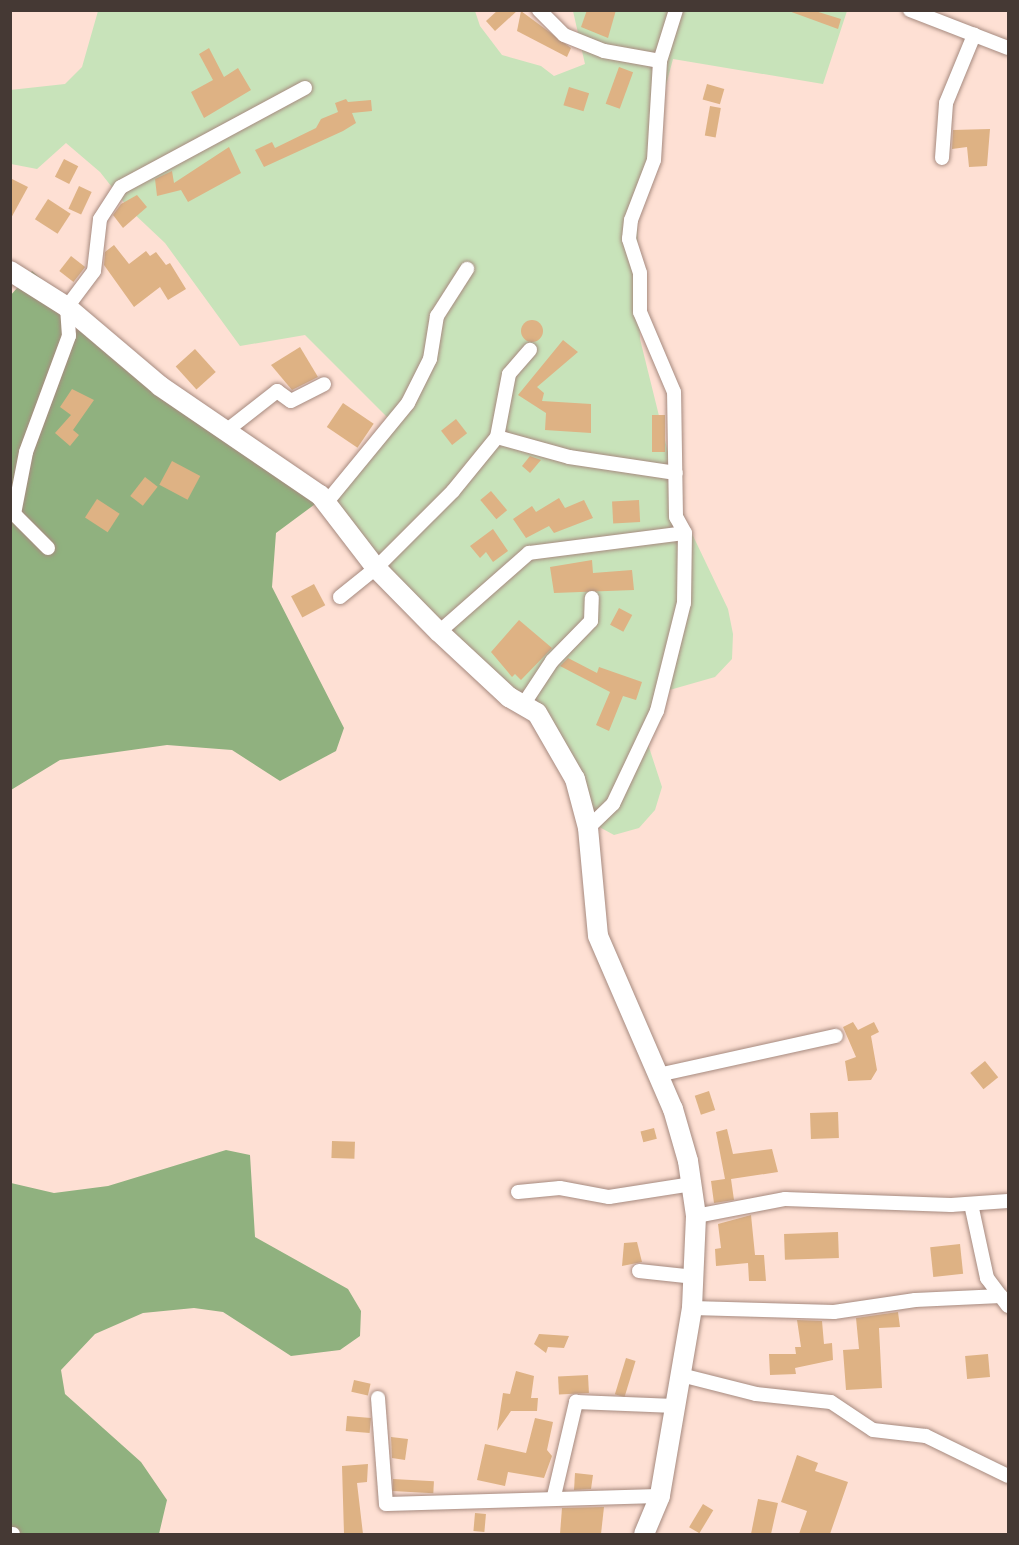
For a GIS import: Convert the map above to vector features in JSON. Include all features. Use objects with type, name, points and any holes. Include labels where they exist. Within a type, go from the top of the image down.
[{"type":"street","points":[[538,10],[564,34],[604,51],[660,61]]},
{"type":"street","points":[[588,828],[613,804],[657,711],[684,603],[685,533],[676,517],[674,392],[640,312],[640,273],[629,239],[631,220],[654,160],[660,61],[676,10]]},
{"type":"street","points":[[910,10],[1008,48]]},
{"type":"street","points":[[942,158],[945,103],[974,35]]},
{"type":"street","points":[[48,548],[14,514],[26,452],[69,336],[67,307],[94,271],[100,219],[121,187],[305,88]]},
{"type":"street","points":[[326,503],[408,403],[430,359],[437,316],[467,269]]},
{"type":"street","points":[[10,271],[67,307],[160,386],[308,484],[326,503],[376,568],[439,632],[523,705],[537,713],[546,733],[557,744],[575,779],[588,828],[598,936],[673,1109],[692,1184],[696,1216],[692,1308],[660,1496],[644,1534]]},
{"type":"street","points":[[340,597],[376,568],[453,491],[497,437],[509,374],[530,350]]},
{"type":"street","points":[[226,431],[278,391],[291,401],[324,384]]},
{"type":"street","points":[[497,437],[569,457],[676,473]]},
{"type":"street","points":[[439,632],[529,552],[685,533]]},
{"type":"street","points":[[523,705],[552,662],[591,621],[592,598]]},
{"type":"street","points":[[658,1075],[836,1036]]},
{"type":"street","points":[[518,1192],[560,1188],[609,1197],[692,1184]]},
{"type":"street","points":[[696,1216],[785,1200],[971,1204],[1008,1201]]},
{"type":"street","points":[[971,1204],[987,1278],[1005,1301]]},
{"type":"street","points":[[639,1272],[695,1277]]},
{"type":"street","points":[[692,1308],[834,1312],[915,1300],[1005,1301]]},
{"type":"street","points":[[681,1375],[756,1394],[831,1402],[873,1430],[926,1436],[1008,1476]]},
{"type":"street","points":[[378,1398],[386,1504],[434,1506],[554,1496],[660,1496]]},
{"type":"street","points":[[554,1496],[576,1402],[675,1406]]},
{"type":"green space","points":[[98,11],[475,11],[480,26],[502,55],[541,66],[554,76],[585,64],[573,11],[847,11],[823,84],[673,59],[655,126],[637,206],[640,339],[684,517],[728,609],[733,634],[732,659],[715,677],[666,691],[650,709],[645,735],[662,787],[655,810],[639,828],[614,835],[592,823],[547,738],[516,703],[414,612],[326,496],[389,419],[305,335],[240,346],[165,243],[130,210],[100,172],[66,143],[37,169],[11,164],[10,90],[65,84],[82,67]]},
{"type":"green space","points":[[32,271],[153,376],[326,496],[276,533],[272,587],[344,728],[336,751],[280,781],[232,750],[167,745],[60,760],[11,790],[10,296]]},
{"type":"green space","points":[[226,1150],[250,1155],[255,1237],[348,1289],[361,1311],[360,1336],[340,1350],[291,1356],[223,1312],[194,1308],[143,1313],[95,1334],[61,1370],[65,1394],[141,1462],[167,1500],[159,1534],[11,1534],[11,1183],[54,1193],[108,1186]]},
{"type":"building","points":[[498,10],[518,10],[495,31],[486,21]]},
{"type":"building","points":[[587,10],[616,10],[608,38],[581,27]]},
{"type":"building","points":[[786,10],[812,10],[841,19],[838,29]]},
{"type":"building","points":[[521,11],[571,48],[567,57],[517,31]]},
{"type":"building","points":[[209,48],[224,77],[238,68],[251,90],[204,118],[191,92],[213,80],[199,54]]},
{"type":"building","points":[[619,67],[633,72],[620,109],[606,104]]},
{"type":"building","points":[[707,84],[724,89],[720,104],[703,99]]},
{"type":"building","points":[[569,87],[589,93],[584,111],[563,105]]},
{"type":"building","points":[[346,99],[348,102],[371,100],[372,111],[352,113],[356,123],[343,131],[264,167],[255,150],[272,142],[275,148],[316,128],[321,119],[338,112],[335,103]]},
{"type":"building","points":[[710,106],[721,108],[716,137],[705,136]]},
{"type":"building","points":[[990,129],[987,166],[969,167],[967,147],[952,149],[953,130]]},
{"type":"building","points":[[229,147],[241,173],[188,202],[181,190],[157,196],[155,179],[172,171],[174,183]]},
{"type":"building","points":[[64,159],[78,166],[69,184],[55,177]]},
{"type":"building","points":[[10,178],[28,187],[10,220]]},
{"type":"building","points":[[79,186],[92,192],[81,215],[68,209]]},
{"type":"building","points":[[137,195],[147,207],[123,228],[113,215],[121,204]]},
{"type":"building","points":[[48,199],[71,214],[58,234],[35,219]]},
{"type":"building","points":[[114,245],[129,264],[146,251],[150,256],[156,252],[166,265],[170,263],[186,289],[168,300],[160,287],[134,307],[104,265],[105,252]]},
{"type":"building","points":[[71,256],[85,267],[73,282],[59,271]]},
{"type":"building","points":[[532,320],[540,323],[543,331],[540,339],[532,342],[524,339],[521,331],[524,323]]},
{"type":"building","points":[[563,340],[578,352],[537,387],[544,393],[542,401],[591,404],[591,433],[545,430],[546,413],[518,395]]},
{"type":"building","points":[[300,347],[318,377],[292,390],[271,365]]},
{"type":"building","points":[[195,349],[216,372],[196,389],[176,366]]},
{"type":"building","points":[[72,389],[94,400],[73,430],[79,435],[70,446],[55,433],[71,415],[60,407]]},
{"type":"building","points":[[343,403],[374,424],[357,448],[327,427]]},
{"type":"building","points":[[652,415],[665,415],[665,452],[652,452]]},
{"type":"building","points":[[456,419],[467,433],[452,445],[441,431]]},
{"type":"building","points":[[530,456],[541,460],[530,473],[522,466]]},
{"type":"building","points":[[172,461],[200,476],[188,500],[159,485]]},
{"type":"building","points":[[145,477],[158,487],[143,506],[130,496]]},
{"type":"building","points":[[491,491],[507,510],[496,519],[480,500]]},
{"type":"building","points":[[559,498],[565,508],[584,500],[593,518],[554,533],[549,526],[526,538],[513,519],[532,506],[536,512]]},
{"type":"building","points":[[97,499],[120,514],[108,532],[85,517]]},
{"type":"building","points":[[639,500],[640,522],[613,523],[612,501]]},
{"type":"building","points":[[493,529],[508,551],[493,562],[486,552],[480,558],[470,546]]},
{"type":"building","points":[[592,560],[593,573],[632,570],[634,590],[554,593],[550,567]]},
{"type":"building","points":[[314,584],[325,605],[302,617],[291,596]]},
{"type":"building","points":[[619,608],[632,615],[623,632],[610,625]]},
{"type":"building","points":[[519,620],[552,648],[521,680],[515,674],[512,677],[491,652]]},
{"type":"building","points":[[568,658],[597,673],[599,667],[642,682],[636,700],[623,696],[609,731],[596,725],[610,692],[560,666]]},
{"type":"building","points":[[853,1022],[858,1030],[874,1022],[879,1032],[871,1036],[877,1070],[871,1080],[848,1081],[845,1061],[856,1057],[843,1027]]},
{"type":"building","points":[[985,1061],[998,1077],[983,1089],[970,1073]]},
{"type":"building","points":[[709,1091],[715,1110],[701,1115],[695,1096]]},
{"type":"building","points":[[838,1112],[839,1138],[811,1139],[810,1113]]},
{"type":"building","points":[[654,1128],[657,1139],[643,1142],[640,1132]]},
{"type":"building","points":[[727,1129],[733,1154],[772,1149],[778,1172],[731,1179],[734,1200],[714,1203],[711,1181],[725,1179],[716,1132]]},
{"type":"building","points":[[332,1141],[355,1142],[354,1159],[331,1158]]},
{"type":"building","points":[[751,1215],[755,1255],[764,1255],[766,1281],[749,1281],[748,1263],[716,1266],[715,1249],[721,1248],[718,1224]]},
{"type":"building","points":[[838,1232],[839,1258],[785,1260],[784,1234]]},
{"type":"building","points":[[637,1242],[642,1262],[622,1266],[624,1243]]},
{"type":"building","points":[[960,1244],[963,1274],[933,1277],[930,1247]]},
{"type":"building","points":[[898,1312],[900,1327],[879,1328],[882,1388],[846,1390],[843,1350],[859,1349],[856,1318]]},
{"type":"building","points":[[797,1320],[822,1321],[824,1344],[832,1343],[833,1360],[795,1368],[796,1374],[770,1375],[769,1354],[796,1354],[795,1347],[801,1347]]},
{"type":"building","points":[[539,1334],[569,1336],[564,1348],[548,1347],[546,1353],[534,1344]]},
{"type":"building","points":[[988,1354],[990,1377],[967,1379],[965,1356]]},
{"type":"building","points":[[626,1358],[636,1361],[624,1397],[615,1394]]},
{"type":"building","points":[[516,1371],[534,1376],[531,1398],[538,1398],[537,1411],[511,1411],[497,1431],[503,1393],[510,1394]]},
{"type":"building","points":[[588,1375],[589,1393],[559,1395],[558,1377]]},
{"type":"building","points":[[354,1380],[371,1384],[368,1396],[351,1392]]},
{"type":"building","points":[[347,1416],[371,1418],[370,1433],[346,1431]]},
{"type":"building","points":[[535,1418],[553,1422],[547,1450],[552,1456],[544,1478],[508,1472],[505,1486],[477,1480],[485,1444],[526,1453]]},
{"type":"building","points":[[391,1437],[408,1439],[405,1460],[392,1458]]},
{"type":"building","points":[[797,1455],[818,1463],[815,1471],[848,1482],[830,1534],[799,1534],[807,1511],[781,1502]]},
{"type":"building","points":[[368,1464],[367,1482],[357,1483],[363,1534],[344,1534],[342,1466]]},
{"type":"building","points":[[575,1473],[593,1475],[591,1489],[574,1490]]},
{"type":"building","points":[[393,1479],[434,1481],[433,1493],[392,1491]]},
{"type":"building","points":[[758,1499],[778,1503],[771,1534],[751,1534]]},
{"type":"building","points":[[703,1504],[713,1510],[699,1533],[689,1527]]},
{"type":"building","points":[[604,1507],[601,1534],[560,1534],[562,1508]]},
{"type":"building","points":[[475,1513],[486,1514],[484,1532],[473,1531]]}]
